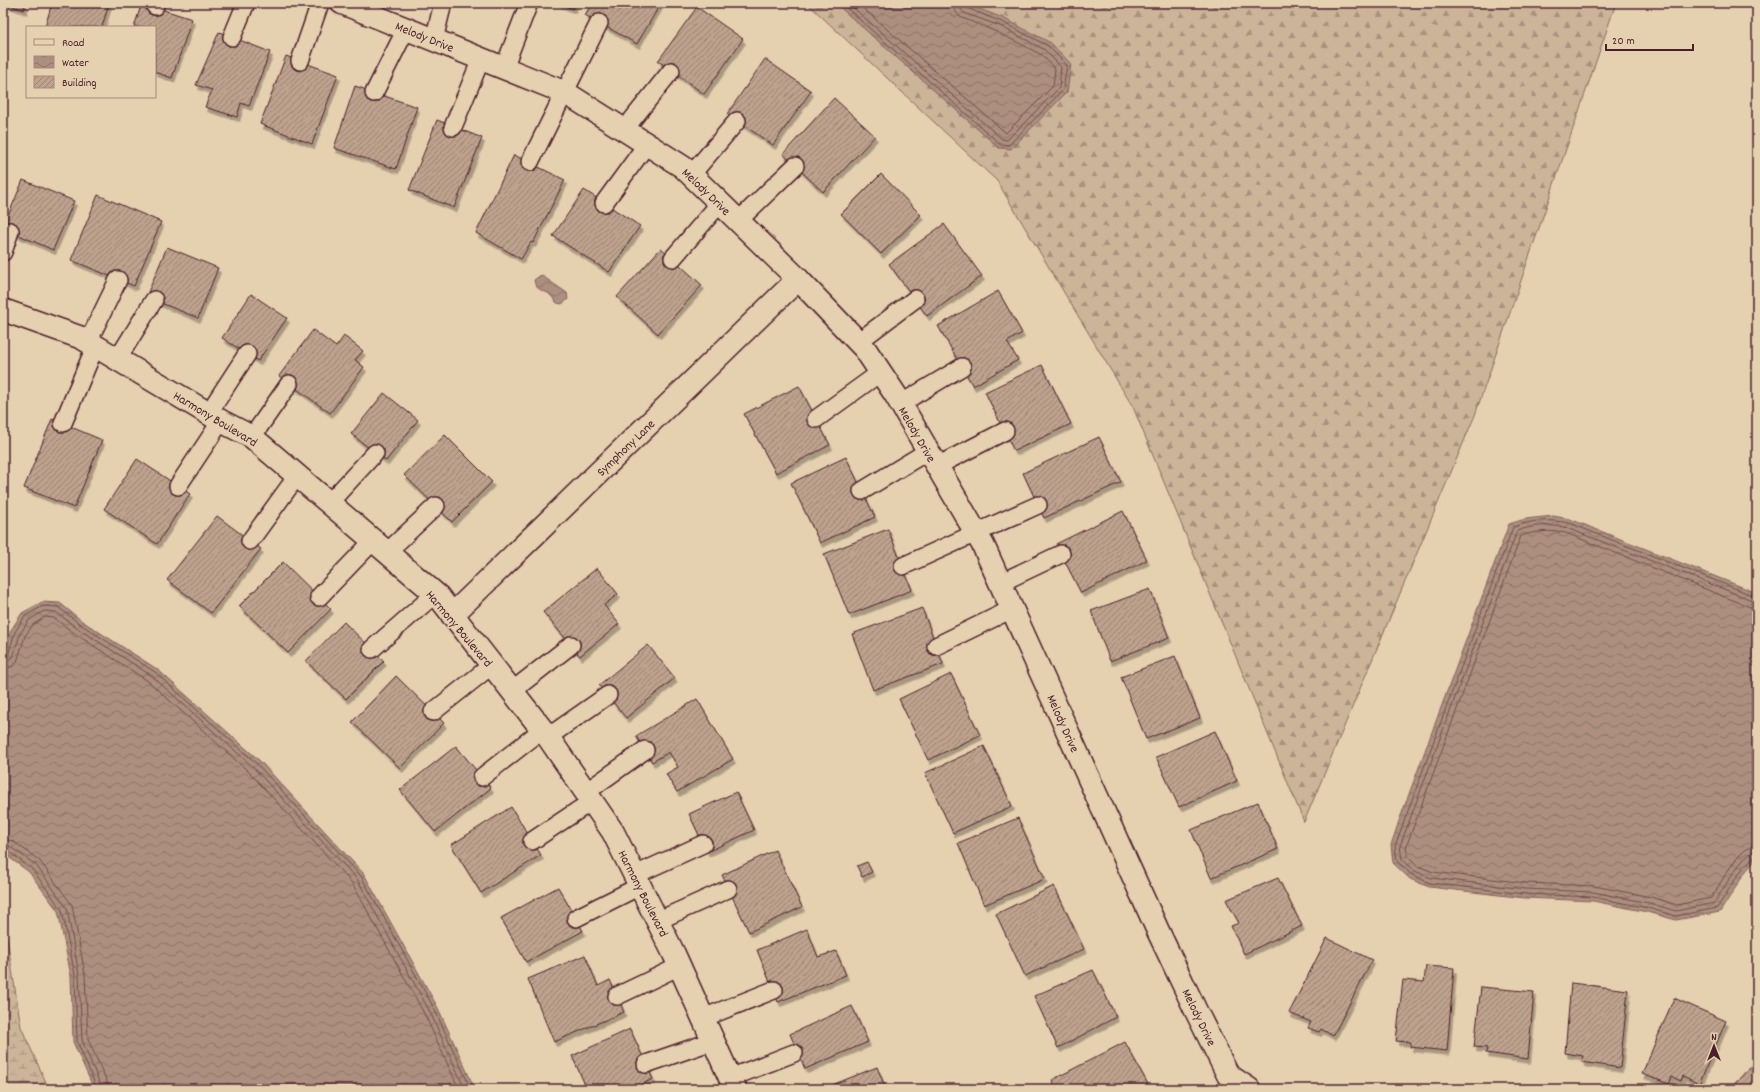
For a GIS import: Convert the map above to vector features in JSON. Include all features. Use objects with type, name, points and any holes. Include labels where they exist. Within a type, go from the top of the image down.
[{"type":"street","name":"Melody Drive","points":[[350,4],[406,29],[566,93],[683,166],[798,279],[858,342],[881,372],[976,533],[1158,931],[1200,1019],[1228,1075],[1249,1089]]},
{"type":"street","name":"Symphony Lane","points":[[452,615],[798,279]]},
{"type":"street","name":"Harmony Boulevard","points":[[3,310],[91,344],[215,418],[252,437],[435,594],[545,734],[613,832],[680,966],[732,1083]]},
{"type":"lane","points":[[232,37],[246,3]]},
{"type":"lane","points":[[300,61],[320,3]]},
{"type":"lane","points":[[434,40],[443,3]]},
{"type":"lane","points":[[504,68],[530,3]]},
{"type":"lane","points":[[530,162],[566,93],[599,22]]},
{"type":"lane","points":[[374,93],[406,29]]},
{"type":"lane","points":[[453,127],[481,59]]},
{"type":"lane","points":[[624,130],[671,70]]},
{"type":"lane","points":[[691,175],[737,121]]},
{"type":"lane","points":[[604,202],[647,144]]},
{"type":"lane","points":[[738,221],[795,166]]},
{"type":"lane","points":[[673,258],[720,203]]},
{"type":"lane","points":[[3,252],[10,231]]},
{"type":"lane","points":[[63,423],[91,344],[118,280]]},
{"type":"lane","points":[[858,342],[915,299]]},
{"type":"lane","points":[[117,360],[154,300]]},
{"type":"lane","points":[[178,486],[215,418],[247,354]]},
{"type":"lane","points":[[900,404],[962,367]]},
{"type":"lane","points":[[816,419],[881,372]]},
{"type":"lane","points":[[252,437],[289,384]]},
{"type":"lane","points":[[862,491],[933,459],[1004,431]]},
{"type":"lane","points":[[329,503],[375,453]]},
{"type":"lane","points":[[250,540],[297,476]]},
{"type":"lane","points":[[320,597],[379,547],[436,506]]},
{"type":"lane","points":[[903,566],[1038,506]]},
{"type":"lane","points":[[1000,583],[1061,554]]},
{"type":"lane","points":[[372,650],[435,594]]},
{"type":"lane","points":[[936,646],[1012,609]]},
{"type":"lane","points":[[512,691],[571,645]]},
{"type":"lane","points":[[433,712],[492,665]]},
{"type":"lane","points":[[482,777],[545,734],[608,695]]},
{"type":"lane","points":[[532,841],[589,797],[645,750]]},
{"type":"lane","points":[[576,918],[637,881],[703,844]]},
{"type":"lane","points":[[658,921],[728,889]]},
{"type":"lane","points":[[617,996],[680,966]]},
{"type":"lane","points":[[703,1018],[774,990]]},
{"type":"lane","points":[[646,1064],[713,1041]]},
{"type":"lane","points":[[732,1083],[794,1053]]},
{"type":"green space","points":[[807,3],[1616,3],[1475,415],[1304,822],[1133,407],[997,181]]},
{"type":"green space","points":[[3,912],[21,1027],[49,1089],[3,1089]]},
{"type":"water","points":[[835,3],[964,3],[1003,18],[1051,43],[1071,64],[1067,92],[1011,149],[999,148]]},
{"type":"water","points":[[541,275],[567,293],[568,299],[562,304],[557,303],[548,293],[537,287],[534,280]]},
{"type":"water","points":[[1553,516],[1570,519],[1757,593],[1757,858],[1746,871],[1720,912],[1676,920],[1647,912],[1593,901],[1525,898],[1429,887],[1410,879],[1393,863],[1391,845],[1399,821],[1509,524],[1525,519]]},
{"type":"water","points":[[42,602],[60,603],[82,621],[157,669],[260,761],[364,874],[438,1008],[475,1089],[94,1089],[73,1042],[71,976],[58,911],[29,872],[3,853],[3,656],[11,630],[22,613]]},
{"type":"building","points":[[4,3],[26,3],[24,10]]},
{"type":"building","points":[[52,3],[109,3],[102,26],[45,26]]},
{"type":"building","points":[[142,3],[192,19],[172,78],[156,72],[156,26],[134,26]]},
{"type":"building","points":[[559,3],[575,3],[573,9]]},
{"type":"building","points":[[592,3],[661,3],[637,44],[585,15]]},
{"type":"building","points":[[697,7],[743,39],[704,94],[658,61]]},
{"type":"building","points":[[219,32],[270,52],[249,106],[241,103],[237,117],[205,107],[212,90],[196,85]]},
{"type":"building","points":[[286,56],[338,75],[312,144],[260,124]]},
{"type":"building","points":[[765,59],[811,91],[773,145],[727,114]]},
{"type":"building","points":[[355,86],[417,107],[396,169],[334,148]]},
{"type":"building","points":[[834,98],[875,136],[823,192],[783,154]]},
{"type":"building","points":[[437,120],[482,138],[454,208],[409,190]]},
{"type":"building","points":[[514,155],[565,180],[533,243],[531,242],[521,259],[476,233]]},
{"type":"building","points":[[881,174],[921,215],[881,254],[841,214]]},
{"type":"building","points":[[23,180],[74,201],[53,250],[3,228]]},
{"type":"building","points":[[584,190],[640,226],[609,272],[553,236]]},
{"type":"building","points":[[98,195],[161,222],[134,286],[71,260]]},
{"type":"building","points":[[944,224],[982,276],[927,316],[889,264]]},
{"type":"building","points":[[167,247],[218,268],[198,318],[146,297]]},
{"type":"building","points":[[661,248],[702,285],[658,334],[617,297]]},
{"type":"building","points":[[998,291],[1022,333],[1007,342],[1018,360],[973,386],[938,326]]},
{"type":"building","points":[[251,294],[287,318],[258,361],[222,338]]},
{"type":"building","points":[[313,330],[336,347],[344,336],[363,351],[355,360],[364,367],[330,413],[279,376]]},
{"type":"building","points":[[1042,365],[1071,424],[1014,451],[985,392]]},
{"type":"building","points":[[799,386],[830,445],[776,473],[744,414]]},
{"type":"building","points":[[384,393],[418,420],[386,461],[351,434]]},
{"type":"building","points":[[52,419],[102,440],[74,508],[24,488]]},
{"type":"building","points":[[445,435],[492,482],[452,522],[404,475]]},
{"type":"building","points":[[1099,437],[1121,482],[1044,518],[1023,473]]},
{"type":"building","points":[[846,457],[875,517],[820,543],[791,483]]},
{"type":"building","points":[[137,459],[190,494],[157,544],[104,509]]},
{"type":"building","points":[[1123,511],[1147,560],[1081,593],[1056,544]]},
{"type":"building","points":[[217,516],[261,549],[211,613],[167,580]]},
{"type":"building","points":[[888,529],[912,590],[849,615],[824,554]]},
{"type":"building","points":[[283,562],[331,609],[288,653],[239,606]]},
{"type":"building","points":[[597,568],[618,594],[604,605],[619,624],[580,656],[543,612]]},
{"type":"building","points":[[1150,589],[1169,638],[1110,661],[1091,611]]},
{"type":"building","points":[[922,608],[943,664],[873,690],[852,634]]},
{"type":"building","points":[[344,622],[384,661],[346,699],[306,661]]},
{"type":"building","points":[[648,645],[675,678],[626,718],[599,685]]},
{"type":"building","points":[[1175,656],[1200,718],[1146,739],[1121,677]]},
{"type":"building","points":[[951,674],[980,735],[928,760],[899,699]]},
{"type":"building","points":[[396,676],[444,723],[400,768],[352,722]]},
{"type":"building","points":[[697,699],[733,759],[677,792],[666,774],[678,767],[669,752],[652,762],[636,736]]},
{"type":"building","points":[[1215,731],[1237,781],[1179,807],[1156,757]]},
{"type":"building","points":[[456,746],[491,788],[435,832],[400,790]]},
{"type":"building","points":[[984,746],[1012,806],[953,833],[925,773]]},
{"type":"building","points":[[736,792],[754,830],[707,852],[689,814]]},
{"type":"building","points":[[1258,802],[1278,849],[1211,878],[1191,830]]},
{"type":"building","points":[[511,807],[541,855],[481,893],[451,845]]},
{"type":"building","points":[[1018,818],[1045,879],[984,905],[958,843]]},
{"type":"building","points":[[775,850],[802,907],[749,932],[722,875]]},
{"type":"building","points":[[867,862],[872,872],[862,877],[857,866]]},
{"type":"building","points":[[1278,878],[1302,926],[1244,954],[1231,926],[1239,923],[1226,900]]},
{"type":"building","points":[[1054,886],[1084,949],[1025,976],[996,914]]},
{"type":"building","points":[[558,887],[583,931],[526,962],[501,918]]},
{"type":"building","points":[[807,929],[818,957],[836,951],[846,975],[778,1002],[757,950]]},
{"type":"building","points":[[1327,938],[1372,960],[1333,1036],[1321,1029],[1319,1032],[1308,1028],[1311,1022],[1289,1013]]},
{"type":"building","points":[[585,955],[598,986],[610,980],[624,1012],[554,1042],[528,979]]},
{"type":"building","points":[[1426,966],[1454,968],[1447,1051],[1410,1047],[1411,1042],[1396,1041],[1403,980],[1424,982]]},
{"type":"building","points":[[1093,970],[1116,1017],[1058,1048],[1034,996]]},
{"type":"building","points":[[1571,983],[1628,990],[1620,1068],[1582,1062],[1583,1056],[1565,1053]]},
{"type":"building","points":[[1481,987],[1534,992],[1528,1059],[1486,1053],[1487,1048],[1474,1047]]},
{"type":"building","points":[[1674,998],[1726,1021],[1699,1084],[1683,1076],[1681,1081],[1672,1077],[1669,1084],[1642,1074]]},
{"type":"building","points":[[852,1006],[868,1042],[805,1069],[790,1034]]},
{"type":"building","points":[[630,1029],[653,1079],[632,1089],[587,1089],[572,1056]]},
{"type":"building","points":[[1125,1042],[1150,1088],[1056,1089],[1052,1080]]},
{"type":"building","points":[[1757,1059],[1757,1089],[1730,1089]]},
{"type":"building","points":[[877,1067],[886,1089],[834,1089],[832,1085]]}]
